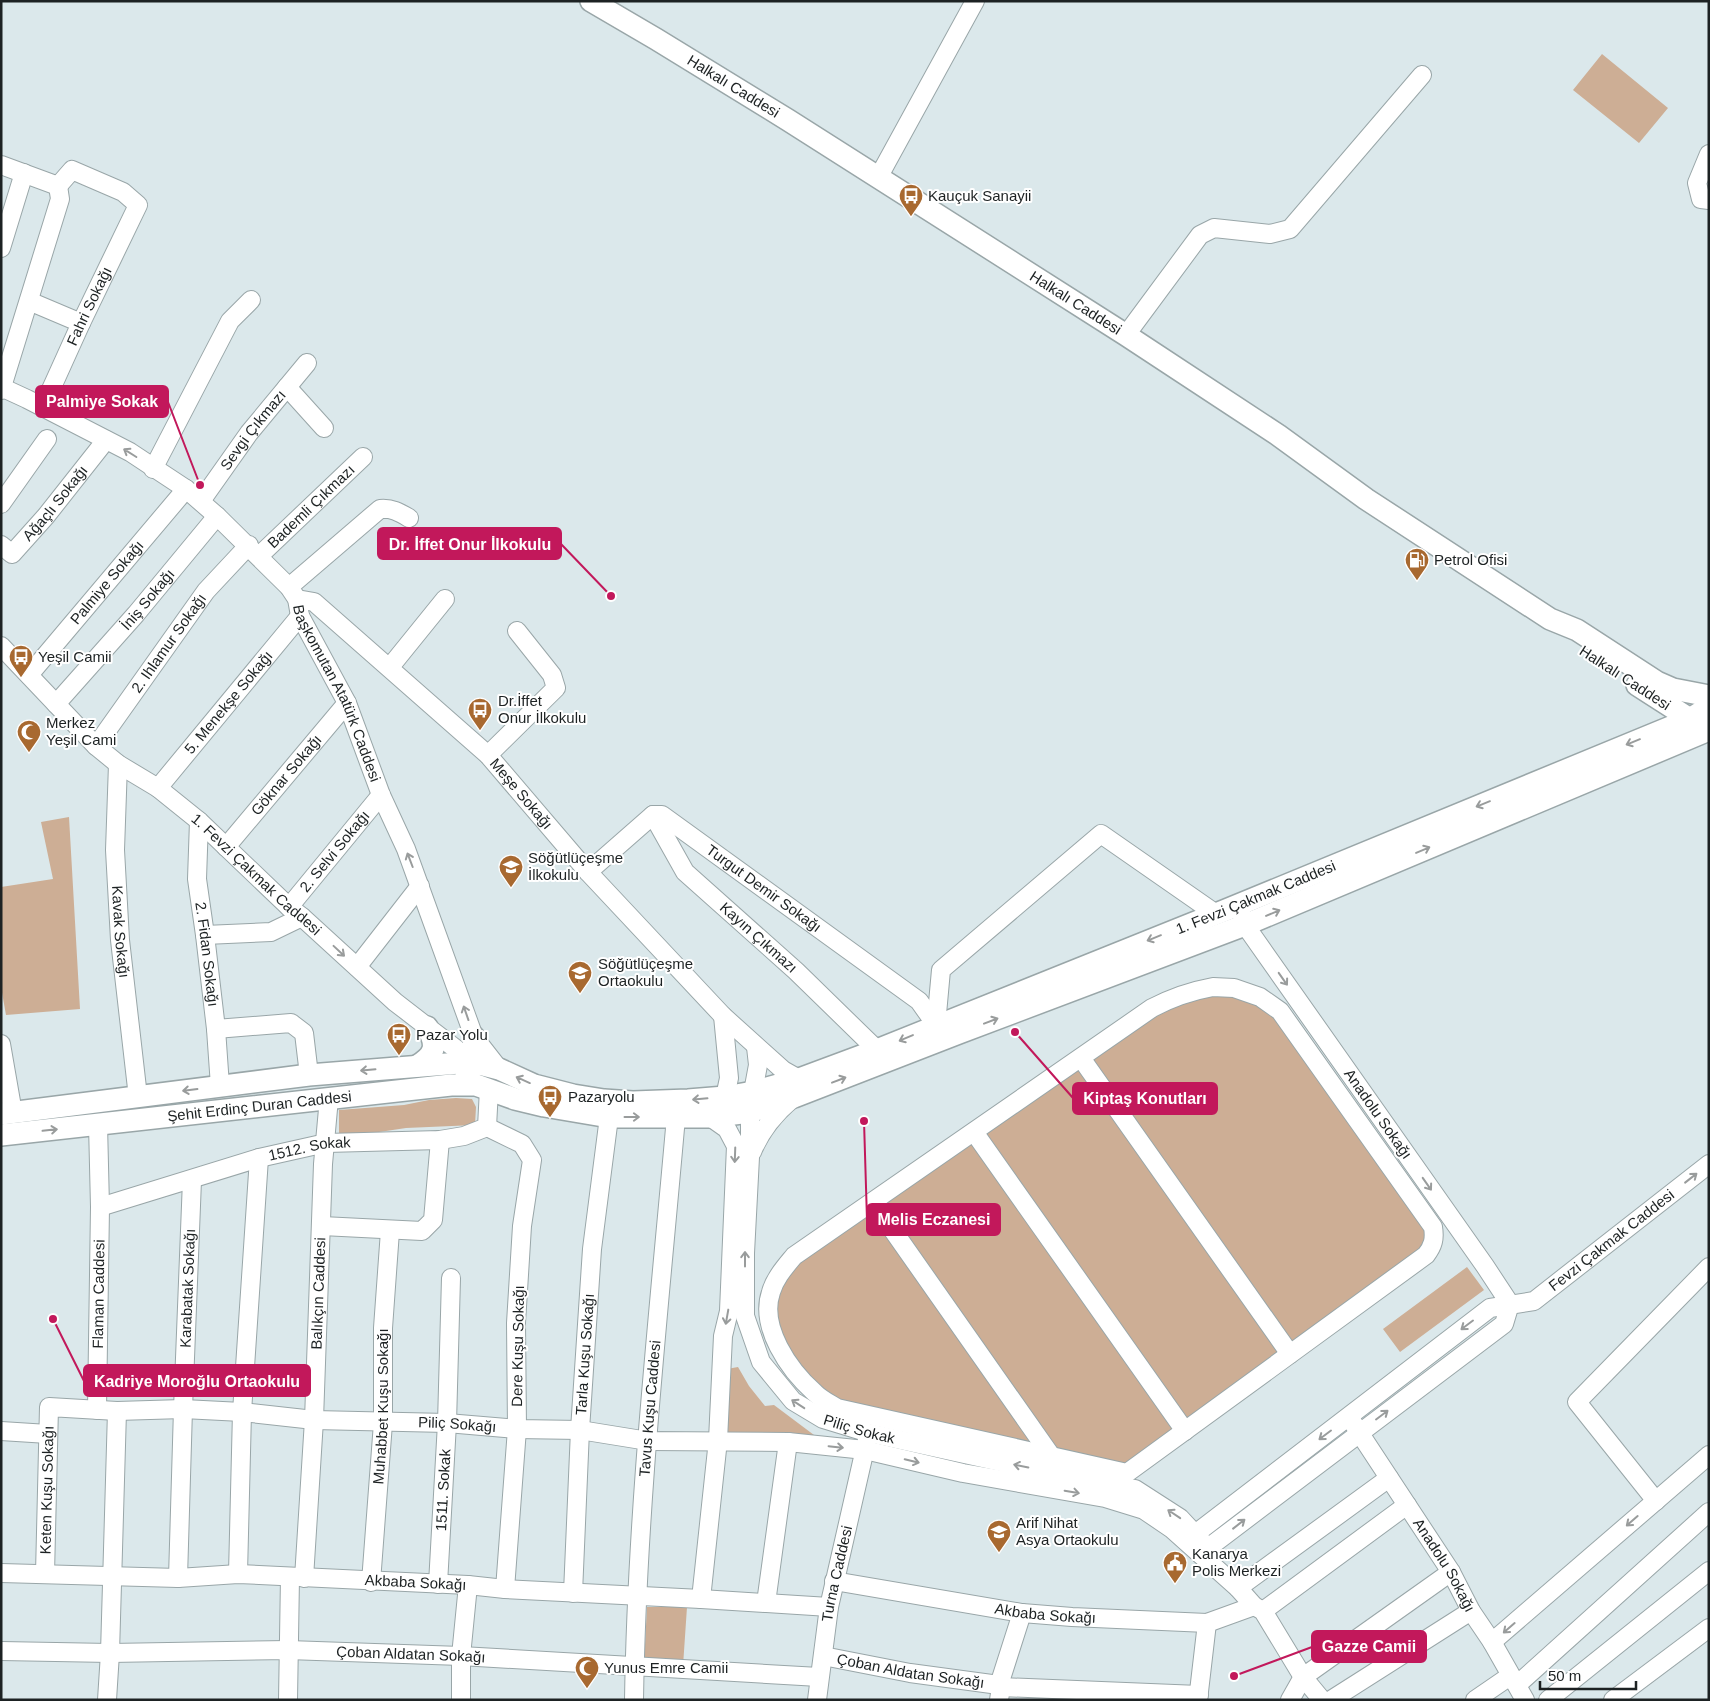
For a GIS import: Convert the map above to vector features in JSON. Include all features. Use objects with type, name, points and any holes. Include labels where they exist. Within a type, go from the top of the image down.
[{"type":"main road","name":"Halkalı Caddesi","points":[[591,1],[656,38],[780,115],[1126,335],[1278,435],[1366,498],[1550,619],[1577,630],[1657,682],[1673,690],[1709,696]]},
{"type":"main road","name":"Halkalı Caddesi","points":[[1550,619],[1567,640],[1661,700],[1700,721]]},
{"type":"main road","points":[[1661,700],[1674,717],[1674,722],[1668,728]]},
{"type":"main road","name":"1. Fevzi Çakmak Caddesi","points":[[796,1088],[936,1025],[1238,905],[1668,728],[1700,721],[1709,707]]},
{"type":"main road","points":[[796,1088],[1245,925],[1709,730]]},
{"type":"main road","points":[[1207,917],[1206,923],[1213,929],[1215,936]]},
{"type":"main road","points":[[417,1066],[428,1059],[433,1049],[434,1038],[427,1027]]},
{"type":"main road","points":[[461,1085],[472,1062],[474,1037]]},
{"type":"main road","name":"Şehit Erdinç Duran Caddesi","points":[[7,1113],[309,1075],[472,1062],[498,1069],[534,1085],[573,1095],[604,1100],[669,1100],[725,1097]]},
{"type":"main road","points":[[446,1064],[457,1075],[461,1085]]},
{"type":"main road","name":"Şehit Erdinç Duran Caddesi","points":[[1,1135],[461,1085],[476,1085],[544,1106],[609,1117],[710,1117],[796,1088]]},
{"type":"main road","points":[[725,1097],[752,1102]]},
{"type":"street","points":[[878,178],[975,1]]},
{"type":"street","points":[[1126,335],[1200,235],[1214,228],[1270,234],[1290,229],[1422,75]]},
{"type":"street","points":[[1709,154],[1697,183],[1701,199],[1709,200]]},
{"type":"street","points":[[1,165],[58,186],[60,199],[2,389]]},
{"type":"street","name":"Fahri Sokağı","points":[[43,407],[138,205],[123,192],[72,170],[58,186]]},
{"type":"street","points":[[1,248],[24,173]]},
{"type":"street","points":[[153,468],[230,320],[251,300]]},
{"type":"street","points":[[29,301],[81,323]]},
{"type":"street","name":"Sevgi Çıkmazı","points":[[201,501],[249,433],[307,363]]},
{"type":"street","points":[[287,387],[324,428]]},
{"type":"street","name":"Başkomutan Atatürk Caddesi","points":[[2,389],[43,407],[130,452],[186,489],[254,550],[296,601],[347,704],[382,795],[406,848],[474,1037],[498,1069]]},
{"type":"street","points":[[1,504],[47,439]]},
{"type":"street","name":"Ağaçlı Sokağı","points":[[1,545],[12,554],[46,516],[106,440]]},
{"type":"street","name":"Bademli Çıkmazı","points":[[254,550],[364,458]]},
{"type":"street","name":"Palmiye Sokağı","points":[[29,675],[186,489]]},
{"type":"street","name":"5. Menekşe Sokağı","points":[[158,788],[296,601],[380,509],[388,508],[409,518]]},
{"type":"street","name":"İniş Sokağı","points":[[56,704],[136,614],[217,516]]},
{"type":"street","name":"2. Ihlamur Sokağı","points":[[96,746],[206,592],[254,550]]},
{"type":"street","points":[[390,668],[445,599]]},
{"type":"street","name":"Meşe Sokağı","points":[[296,601],[314,602],[488,755],[588,872],[724,1016],[783,1070],[796,1088]]},
{"type":"street","points":[[488,755],[556,688],[552,675],[517,631]]},
{"type":"street","name":"1. Fevzi Çakmak Caddesi","points":[[1,646],[96,746],[118,764],[158,788],[199,821],[295,912],[395,1002],[516,1098]]},
{"type":"street","name":"Göknar Sokağı","points":[[226,847],[347,704]]},
{"type":"street","name":"Kavak Sokağı","points":[[118,764],[115,850],[120,931],[138,1097]]},
{"type":"street","name":"2. Selvi Sokağı","points":[[295,912],[382,795]]},
{"type":"street","name":"Turgut Demir Sokağı","points":[[653,816],[662,815],[919,1001],[936,1025]]},
{"type":"street","points":[[588,872],[653,816]]},
{"type":"street","name":"Kayın Çıkmazı","points":[[653,816],[684,872],[796,970],[877,1050]]},
{"type":"street","name":"2. Fidan Sokağı","points":[[199,821],[196,879],[205,935],[216,1029],[220,1086]]},
{"type":"street","points":[[936,1025],[941,970],[1101,834],[1207,917]]},
{"type":"street","points":[[356,967],[420,886]]},
{"type":"street","name":"Anadolu Sokağı","points":[[1238,905],[1245,925],[1510,1304]]},
{"type":"street","points":[[205,935],[272,932],[295,912]]},
{"type":"street","points":[[1213,987],[1234,988],[1260,997],[1280,1011],[1433,1227],[1435,1237],[1432,1247],[1426,1255],[1127,1474],[837,1408],[816,1394],[799,1377],[790,1364],[776,1341],[768,1316],[771,1292],[794,1256],[1081,1058],[1152,1008],[1192,990],[1213,987]]},
{"type":"street","points":[[724,1016],[729,1078],[725,1097]]},
{"type":"street","points":[[216,1029],[291,1024],[304,1033],[309,1075]]},
{"type":"street","points":[[1,1044],[7,1113]]},
{"type":"street","name":"Piliç Sokak","points":[[756,1047],[758,1065],[752,1102],[750,1157],[739,1227],[745,1316],[761,1362],[772,1377],[793,1401],[867,1442],[963,1473],[1105,1498],[1144,1510],[1172,1529],[1190,1537],[1259,1608],[1303,1677],[1322,1700]]},
{"type":"street","points":[[1081,1058],[1290,1354]]},
{"type":"street","points":[[750,1157],[767,1124],[796,1088]]},
{"type":"street","points":[[487,1127],[489,1089]]},
{"type":"street","name":"Balıkçın Caddesi","points":[[288,1700],[288,1650],[314,1420],[324,1164],[329,1098]]},
{"type":"street","name":"Tarla Kuşu Sokağı","points":[[572,1593],[592,1249],[609,1117]]},
{"type":"street","name":"Tavus Kuşu Caddesi","points":[[634,1700],[637,1596],[648,1441],[676,1117]]},
{"type":"street","points":[[701,1599],[718,1440],[724,1336],[739,1227],[736,1146],[728,1130],[710,1117]]},
{"type":"street","name":"Flaman Caddesi","points":[[97,1410],[100,1207],[98,1124]]},
{"type":"street","name":"1512. Sokak","points":[[100,1207],[259,1158],[326,1143],[440,1140],[464,1136],[487,1127]]},
{"type":"street","name":"Dere Kuşu Sokağı","points":[[487,1127],[522,1144],[532,1160],[522,1226],[516,1323],[516,1429],[505,1589]]},
{"type":"street","points":[[974,1132],[1185,1431]]},
{"type":"street","points":[[322,1226],[390,1231],[422,1231],[433,1220],[440,1140]]},
{"type":"street","points":[[238,1574],[242,1412],[259,1158]]},
{"type":"street","name":"Fevzi Çakmak Caddesi","points":[[1510,1304],[1534,1301],[1709,1164]]},
{"type":"street","name":"Karabatak Sokağı","points":[[178,1578],[192,1180]]},
{"type":"street","points":[[873,1202],[1052,1457]]},
{"type":"street","name":"Muhabbet Kuşu Sokağı","points":[[371,1582],[383,1423],[383,1328],[390,1231]]},
{"type":"street","points":[[1656,1501],[1577,1402],[1709,1267]]},
{"type":"street","name":"1511. Sokak","points":[[438,1584],[447,1423],[452,1278]]},
{"type":"street","points":[[1190,1537],[1490,1308],[1510,1304],[1504,1324],[1359,1432],[1207,1556]]},
{"type":"street","points":[[772,1377],[790,1364]]},
{"type":"street","name":"Piliç Sokağı","points":[[48,1407],[117,1411],[183,1409],[242,1412],[314,1420],[447,1423],[516,1429],[580,1430],[648,1441],[867,1442]]},
{"type":"street","name":"Keten Kuşu Sokağı","points":[[45,1574],[48,1407]]},
{"type":"street","points":[[107,1700],[113,1577],[117,1411]]},
{"type":"street","name":"Anadolu Sokağı","points":[[1349,1417],[1451,1572],[1471,1611],[1492,1642],[1517,1687]]},
{"type":"street","points":[[1,1431],[48,1434]]},
{"type":"street","points":[[766,1603],[788,1442]]},
{"type":"street","name":"Turna Caddesi","points":[[817,1700],[834,1581],[867,1442]]},
{"type":"street","points":[[1492,1642],[1709,1455]]},
{"type":"street","points":[[1238,1588],[1389,1478]]},
{"type":"street","name":"Akbaba Sokağı","points":[[834,1581],[1022,1613],[1081,1618],[1208,1623],[1259,1608],[1407,1505]]},
{"type":"street","points":[[1475,1700],[1517,1687],[1709,1512]]},
{"type":"street","points":[[1548,1700],[1709,1571]]},
{"type":"street","points":[[1290,1700],[1303,1677],[1451,1572]]},
{"type":"street","name":"Akbaba Sokağı","points":[[1,1573],[178,1578],[238,1574],[371,1582],[468,1585],[505,1589],[829,1607]]},
{"type":"street","points":[[461,1700],[461,1656],[468,1585]]},
{"type":"street","points":[[1331,1700],[1471,1611]]},
{"type":"street","points":[[1000,1691],[1022,1613]]},
{"type":"street","points":[[1198,1697],[1208,1623]]},
{"type":"street","points":[[1613,1700],[1709,1628]]},
{"type":"street","name":"Çoban Aldatan Sokağı","points":[[1,1651],[110,1653],[288,1650],[461,1656],[819,1677]]},
{"type":"street","name":"Çoban Aldatan Sokağı","points":[[823,1656],[1000,1691],[1198,1697]]},
{"type":"shaded area","points":[[1602,54],[1668,108],[1639,143],[1573,90]]},
{"type":"shaded area","points":[[69,817],[80,1009],[6,1015],[1,987],[1,887],[53,879],[41,822]]},
{"type":"shaded area","points":[[1214,994],[1246,1000],[1275,1016],[1426,1230],[1428,1237],[1421,1250],[1289,1346],[1089,1061],[1156,1014],[1175,1004]]},
{"type":"shaded area","points":[[1082,1066],[1282,1351],[1184,1423],[981,1135]]},
{"type":"shaded area","points":[[472,1099],[476,1107],[475,1125],[406,1128],[339,1138],[339,1110],[404,1105],[429,1100]]},
{"type":"shaded area","points":[[975,1140],[1178,1427],[1125,1466],[1053,1450],[881,1205]]},
{"type":"shaded area","points":[[873,1210],[1039,1447],[840,1402],[817,1384],[799,1363],[784,1339],[777,1323],[775,1314],[779,1290],[785,1279],[802,1261]]},
{"type":"shaded area","points":[[1467,1267],[1484,1290],[1400,1352],[1383,1329]]},
{"type":"shaded area","points":[[738,1367],[749,1386],[765,1406],[774,1405],[814,1435],[724,1434],[727,1369]]},
{"type":"shaded area","points":[[647,1607],[687,1607],[683,1666],[644,1664]]},
{"type":"place","name":"Kauçuk Sanayii","points":[[911,217]]},
{"type":"place","name":"Palmiye Sokak","points":[[200,485]]},
{"type":"place","name":"Petrol Ofisi","points":[[1417,581]]},
{"type":"place","name":"Dr. İffet Onur İlkokulu","points":[[611,596]]},
{"type":"place","name":"Yeşil Camii","points":[[21,678]]},
{"type":"place","name":"Dr.İffet Onur İlkokulu","points":[[480,731]]},
{"type":"place","name":"Merkez Yeşil Cami","points":[[29,753]]},
{"type":"place","name":"Söğütlüçeşme İlkokulu","points":[[511,888]]},
{"type":"place","name":"Söğütlüçeşme Ortaokulu","points":[[580,994]]},
{"type":"place","name":"Kiptaş Konutları","points":[[1015,1032]]},
{"type":"place","name":"Pazar Yolu","points":[[399,1056]]},
{"type":"place","name":"Pazaryolu","points":[[550,1118]]},
{"type":"place","name":"Melis Eczanesi","points":[[864,1121]]},
{"type":"place","name":"Kadriye Moroğlu Ortaokulu","points":[[53,1319]]},
{"type":"place","name":"Arif Nihat Asya Ortaokulu","points":[[999,1553]]},
{"type":"place","name":"Kanarya Polis Merkezi","points":[[1175,1584]]},
{"type":"place","name":"Gazze Camii","points":[[1234,1676]]},
{"type":"place","name":"Yunus Emre Camii","points":[[587,1689]]}]
